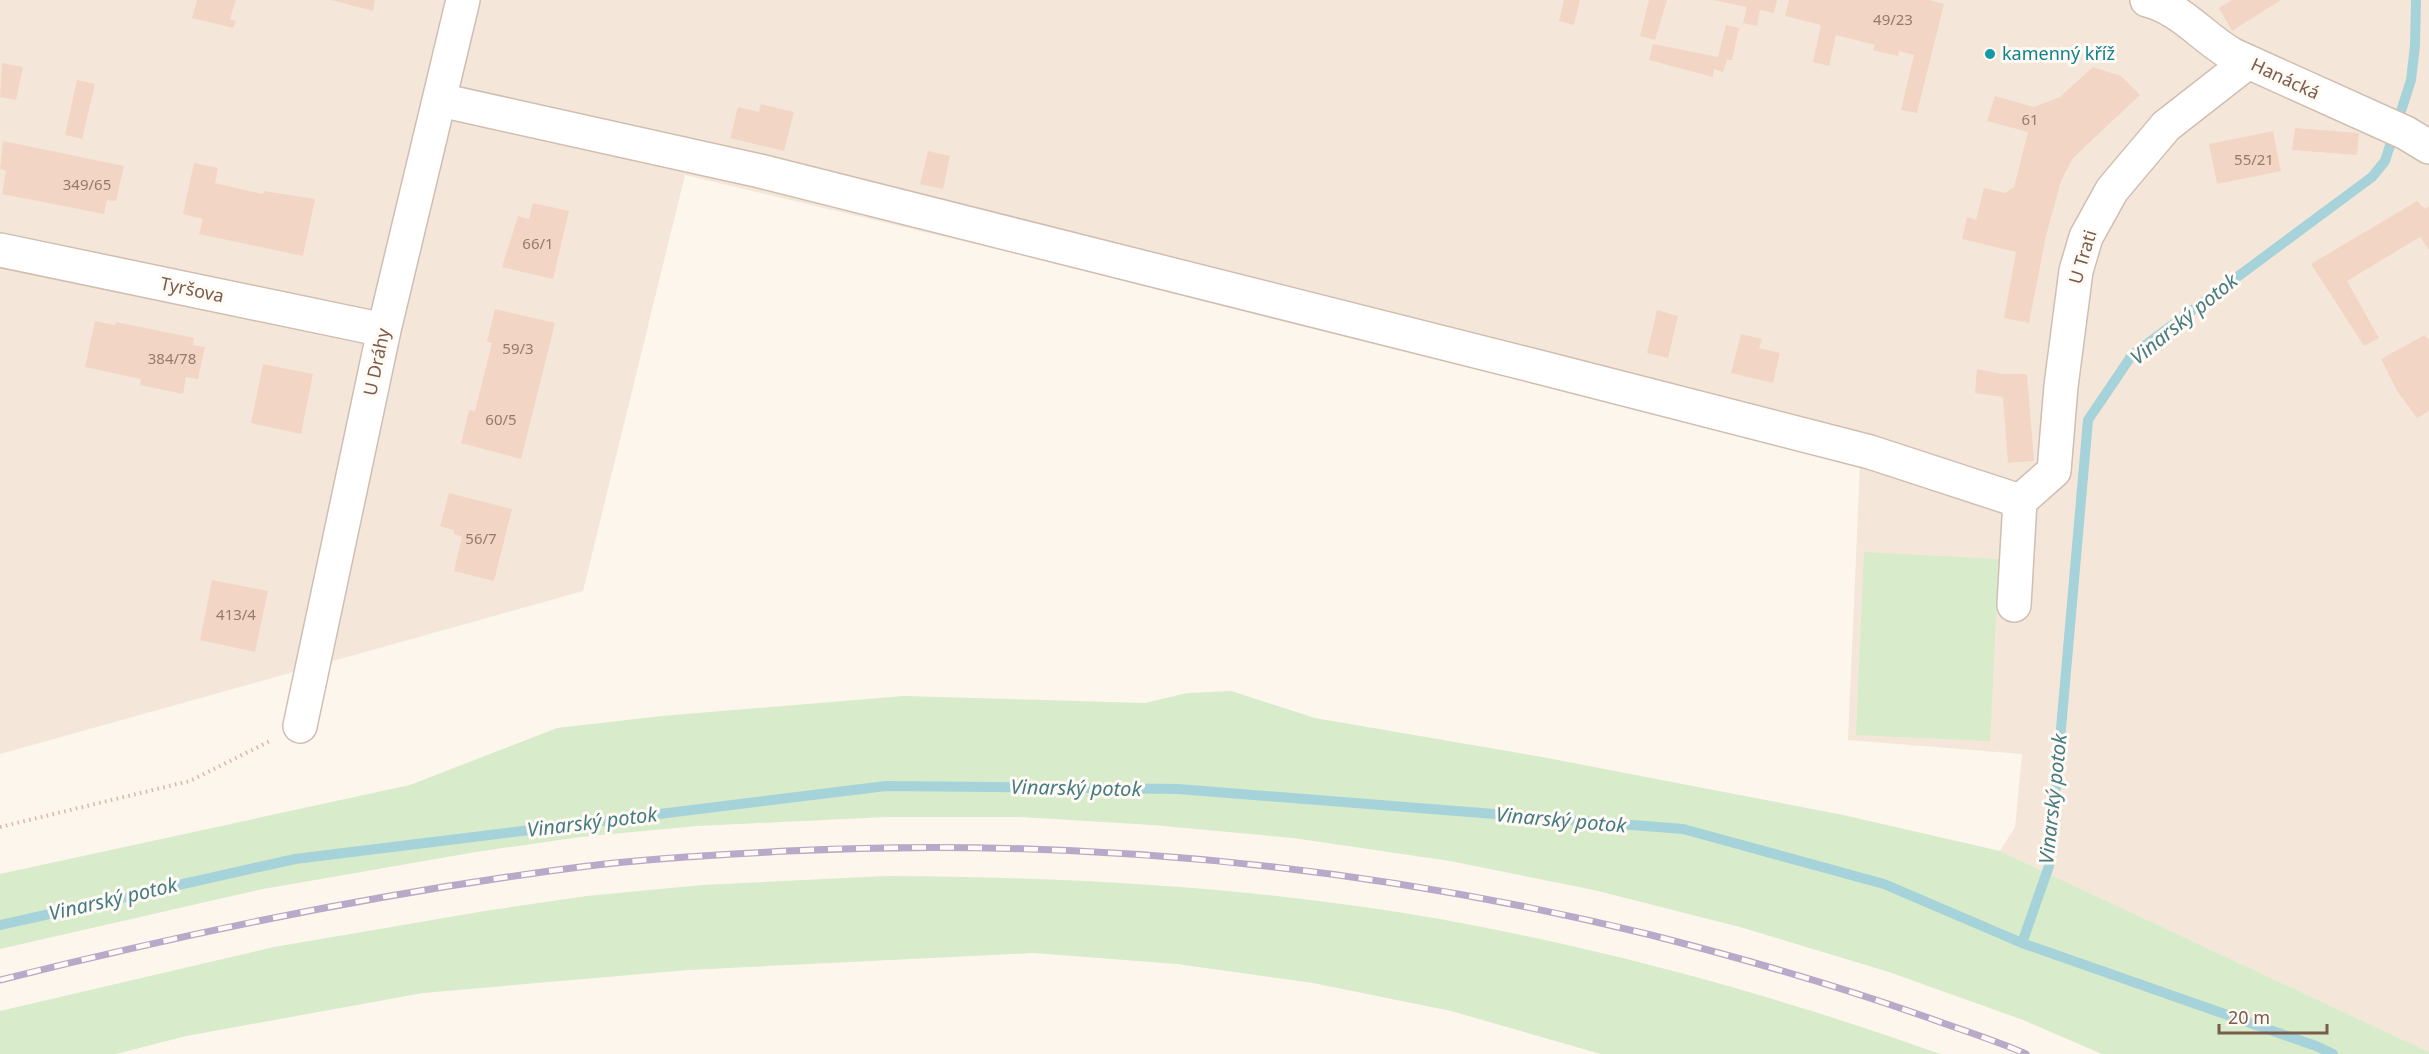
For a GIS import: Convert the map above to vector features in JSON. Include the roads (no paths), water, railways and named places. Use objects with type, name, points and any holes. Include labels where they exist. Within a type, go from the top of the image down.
[{"type":"street","name":"U Dráhy","points":[[300,726],[384,330],[463,0]]},
{"type":"street","name":"Hanácká","points":[[2156,1],[2187,19],[2222,48],[2248,62],[2406,134]]},
{"type":"street","name":"U Trati","points":[[2020,501],[2054,471],[2061,386],[2076,271],[2086,237],[2112,190],[2166,126],[2248,62]]},
{"type":"street","points":[[440,100],[760,171],[1870,452],[2020,501],[2014,605]]},
{"type":"street","name":"Tyršova","points":[[0,250],[384,330]]},
{"type":"waterway","name":"Vinarský potok","points":[[0,925],[295,859],[886,786],[1178,789],[1683,829],[1884,884],[2022,943],[2049,866],[2088,420],[2132,355],[2372,177],[2385,161],[2411,80],[2415,46],[2416,0]]},
{"type":"waterway","points":[[2022,943],[2316,1046],[2333,1054]]},
{"type":"railway","points":[[0,980],[288,915],[434,888],[580,867],[658,859],[787,851],[1005,848],[1113,853],[1330,874],[1437,890],[1545,911],[1651,935],[1791,974],[1895,1006],[2026,1054]]},
{"type":"place","name":"kamenný kříž","points":[[1990,54]]}]
